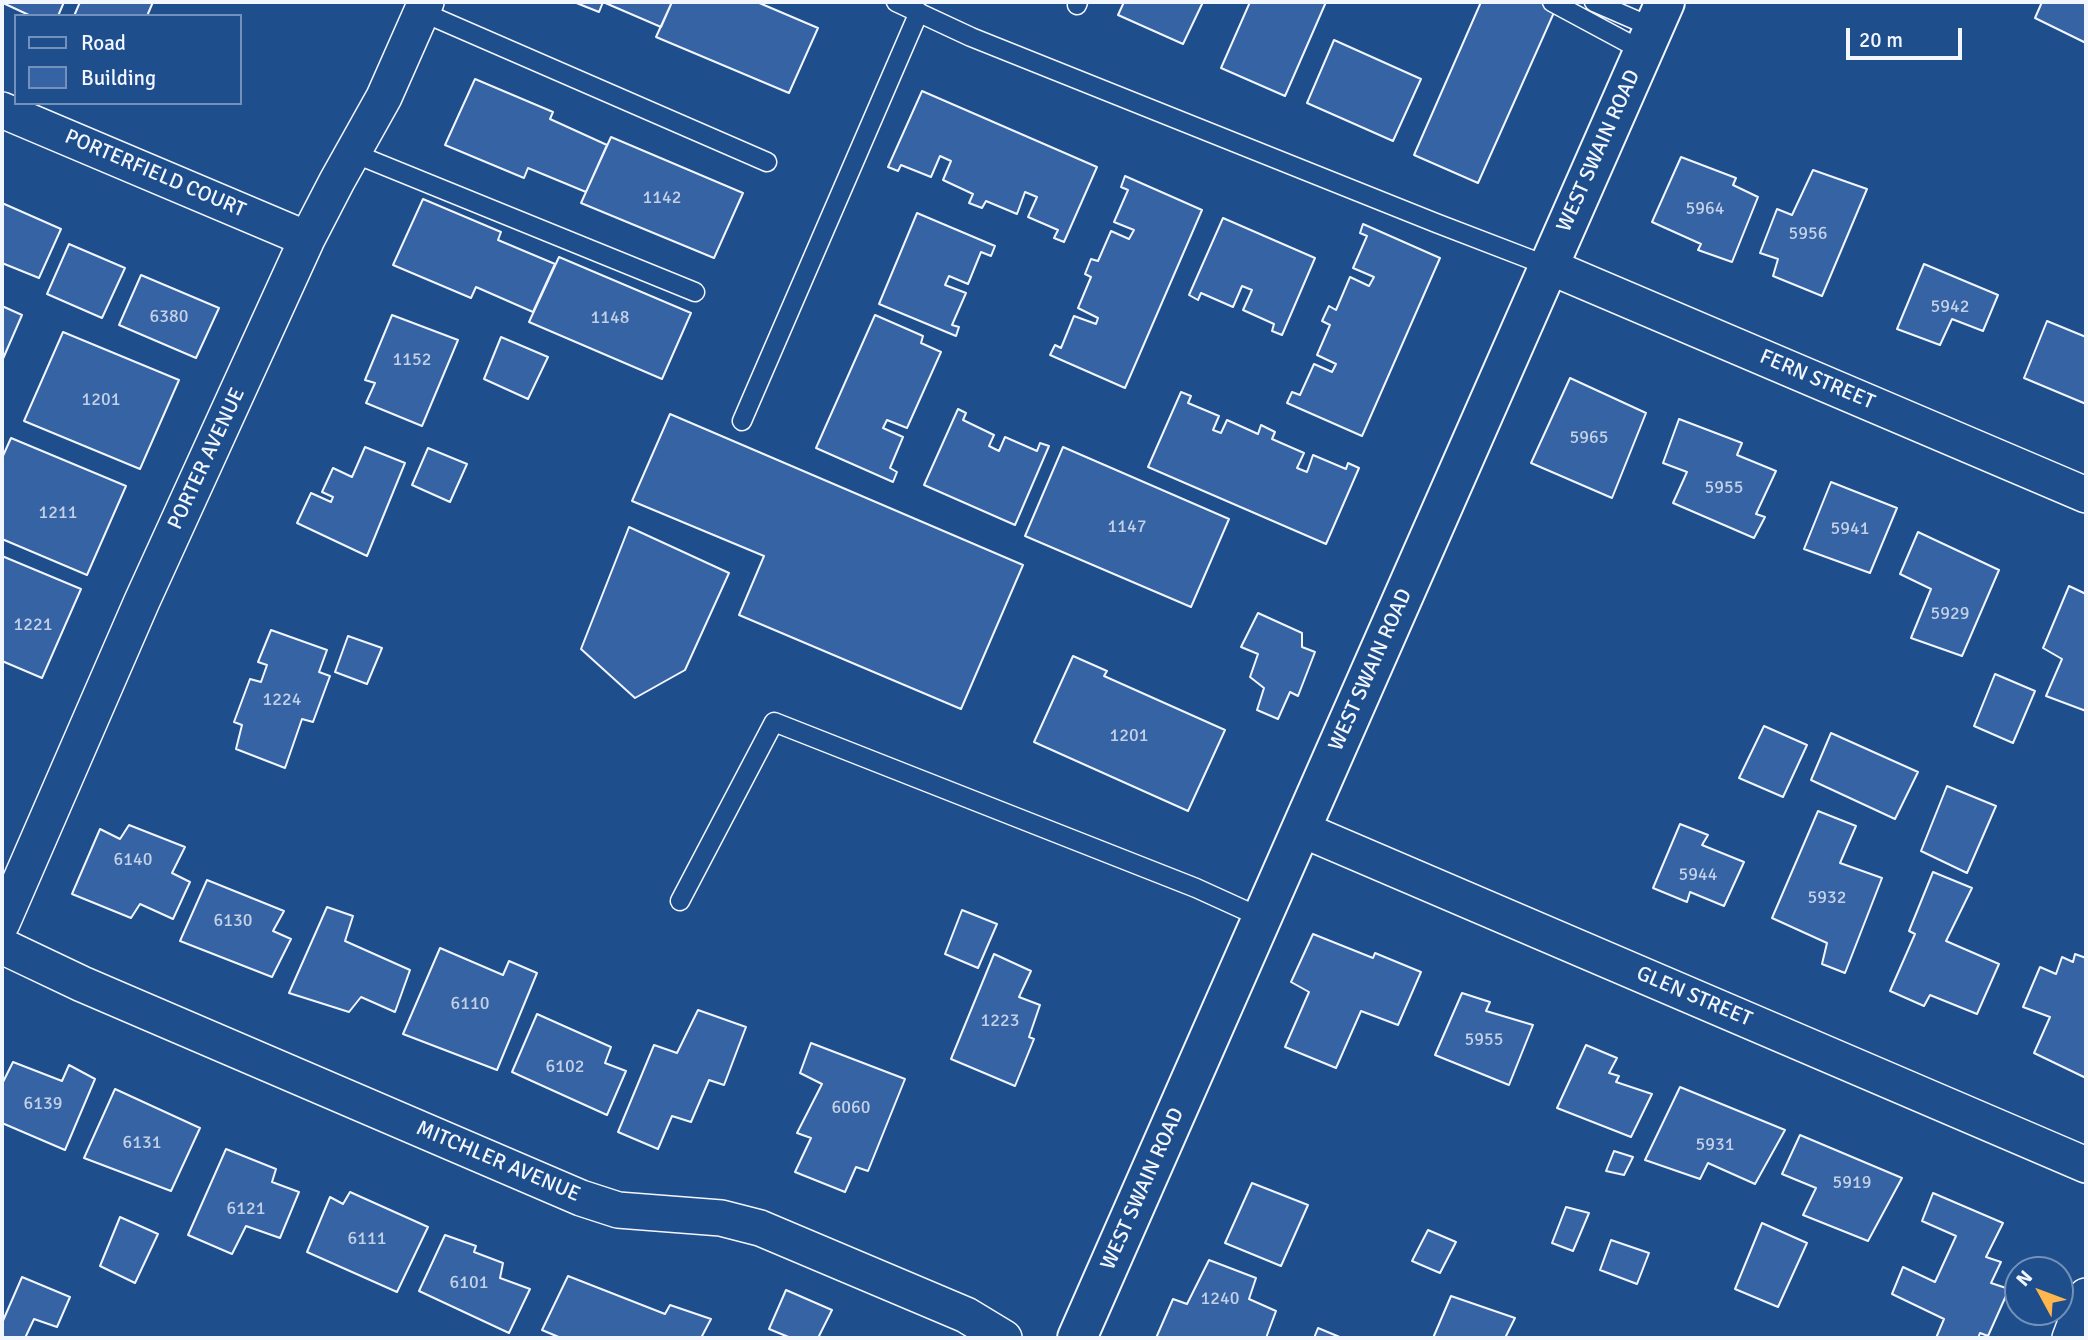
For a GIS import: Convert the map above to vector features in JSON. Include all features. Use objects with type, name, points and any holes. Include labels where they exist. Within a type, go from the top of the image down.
[{"type":"street","name":"PORTER AVENUE","points":[[2,923],[142,601],[307,239],[384,97],[424,7]]},
{"type":"street","name":"WEST SWAIN ROAD","points":[[1077,1338],[1654,27]]},
{"type":"street","name":"PORTERFIELD COURT","points":[[2,110],[307,239]]},
{"type":"street","name":"FERN STREET","points":[[1548,265],[2086,495]]},
{"type":"street","name":"GLEN STREET","points":[[1301,829],[2086,1165]]},
{"type":"street","name":"MITCHLER AVENUE","points":[[2,946],[82,984],[581,1198],[618,1210],[721,1218],[760,1228],[966,1315],[1004,1338]]},
{"type":"street","points":[[2070,1338],[2086,1296]]},
{"type":"lane","points":[[896,2],[984,43],[1548,265]]},
{"type":"lane","points":[[1552,2],[1654,27]]},
{"type":"lane","points":[[1594,2],[1654,27]]},
{"type":"lane","points":[[424,7],[767,162]]},
{"type":"lane","points":[[742,421],[919,12]]},
{"type":"lane","points":[[353,153],[695,292]]},
{"type":"lane","points":[[680,901],[774,722],[1196,888],[1262,918]]},
{"type":"building","points":[[64,2],[59,14],[27,14],[3,3]]},
{"type":"building","points":[[80,2],[153,2],[148,14],[75,14]]},
{"type":"building","points":[[574,2],[603,2],[599,12]]},
{"type":"building","points":[[603,2],[672,2],[661,27]]},
{"type":"building","points":[[672,2],[757,2],[818,28],[789,93],[656,37]]},
{"type":"building","points":[[1124,2],[1203,2],[1183,44],[1118,15]]},
{"type":"building","points":[[1250,2],[1326,2],[1285,96],[1221,68]]},
{"type":"building","points":[[1481,2],[1542,2],[1556,8],[1478,183],[1414,155]]},
{"type":"building","points":[[2042,2],[2086,2],[2086,43],[2035,18]]},
{"type":"building","points":[[1334,40],[1421,79],[1393,141],[1307,103]]},
{"type":"building","points":[[475,79],[553,112],[550,119],[607,145],[586,192],[528,168],[524,178],[445,145]]},
{"type":"building","points":[[922,91],[1097,167],[1064,242],[1054,238],[1058,230],[1028,217],[1037,197],[1025,192],[1017,214],[986,201],[982,208],[969,203],[973,194],[943,180],[951,161],[940,156],[931,177],[901,165],[898,171],[888,167]]},
{"type":"building","points":[[611,137],[743,193],[714,258],[581,203]]},
{"type":"building","points":[[1681,157],[1736,178],[1733,185],[1758,197],[1732,262],[1698,250],[1701,244],[1652,222]]},
{"type":"building","points":[[1813,170],[1867,189],[1822,296],[1773,276],[1778,259],[1760,253],[1777,209],[1792,215]]},
{"type":"building","points":[[1125,176],[1202,210],[1125,388],[1050,355],[1055,345],[1061,348],[1074,316],[1096,324],[1098,318],[1078,308],[1091,277],[1085,274],[1091,259],[1098,261],[1111,231],[1129,239],[1134,230],[1114,222],[1128,190],[1121,187]]},
{"type":"building","points":[[423,199],[501,232],[498,240],[555,264],[533,312],[476,287],[471,298],[393,265]]},
{"type":"building","points":[[2,203],[61,229],[39,278],[2,263]]},
{"type":"building","points":[[917,213],[995,246],[991,256],[981,252],[968,284],[949,276],[945,285],[966,293],[952,325],[959,327],[956,336],[879,304]]},
{"type":"building","points":[[1223,218],[1315,258],[1282,335],[1272,331],[1274,324],[1243,310],[1252,290],[1242,286],[1233,307],[1201,293],[1198,300],[1189,295]]},
{"type":"building","points":[[1363,224],[1440,258],[1362,436],[1287,403],[1292,392],[1300,395],[1314,364],[1332,372],[1336,364],[1317,355],[1330,325],[1322,321],[1329,306],[1336,310],[1350,277],[1369,286],[1374,277],[1353,268],[1367,236],[1360,233]]},
{"type":"building","points":[[69,244],[125,268],[102,318],[47,294]]},
{"type":"building","points":[[559,257],[691,313],[662,379],[529,322]]},
{"type":"building","points":[[1924,264],[1998,295],[1983,331],[1952,319],[1940,345],[1897,329]]},
{"type":"building","points":[[141,275],[219,308],[196,358],[119,325]]},
{"type":"building","points":[[2,306],[22,315],[2,361]]},
{"type":"building","points":[[392,315],[458,340],[422,426],[366,403],[375,383],[365,380]]},
{"type":"building","points":[[875,315],[923,336],[921,343],[941,352],[907,428],[887,420],[883,428],[903,437],[890,468],[897,472],[893,482],[816,448]]},
{"type":"building","points":[[2047,321],[2086,337],[2086,404],[2024,378]]},
{"type":"building","points":[[63,332],[179,380],[140,469],[24,421]]},
{"type":"building","points":[[501,337],[548,357],[528,399],[484,379]]},
{"type":"building","points":[[1570,378],[1646,413],[1612,498],[1531,463]]},
{"type":"building","points":[[1181,392],[1191,396],[1188,403],[1219,416],[1213,430],[1221,433],[1227,420],[1258,434],[1261,425],[1275,432],[1272,439],[1304,453],[1297,468],[1307,472],[1313,455],[1346,469],[1348,463],[1359,468],[1326,544],[1148,467]]},
{"type":"building","points":[[958,409],[966,413],[963,420],[994,435],[989,446],[999,451],[1005,437],[1037,451],[1040,443],[1049,446],[1015,525],[924,485]]},
{"type":"building","points":[[670,414],[1023,565],[961,709],[739,615],[764,556],[632,501]]},
{"type":"building","points":[[1679,419],[1742,443],[1737,455],[1776,471],[1756,514],[1765,517],[1754,538],[1673,503],[1687,472],[1663,463]]},
{"type":"building","points":[[11,438],[126,486],[87,575],[2,539],[2,458]]},
{"type":"building","points":[[365,447],[405,463],[367,556],[297,523],[311,493],[331,502],[333,497],[322,492],[333,468],[352,477]]},
{"type":"building","points":[[1063,447],[1229,519],[1191,607],[1025,536]]},
{"type":"building","points":[[428,448],[467,464],[450,502],[412,485]]},
{"type":"building","points":[[1831,482],[1897,508],[1870,573],[1804,549]]},
{"type":"building","points":[[629,527],[729,573],[685,670],[635,698],[581,649]]},
{"type":"building","points":[[1918,532],[1999,570],[1962,656],[1911,638],[1931,589],[1900,574]]},
{"type":"building","points":[[2,556],[81,589],[42,678],[2,661]]},
{"type":"building","points":[[2069,586],[2086,594],[2086,711],[2046,696],[2062,659],[2043,648]]},
{"type":"building","points":[[1258,613],[1302,633],[1302,647],[1315,652],[1298,696],[1290,692],[1278,719],[1257,710],[1264,688],[1250,677],[1258,654],[1241,647]]},
{"type":"building","points":[[271,630],[327,650],[319,672],[330,676],[313,722],[302,719],[285,768],[236,749],[242,725],[234,722],[250,679],[261,682],[267,665],[258,662]]},
{"type":"building","points":[[348,636],[382,648],[367,684],[335,672]]},
{"type":"building","points":[[1073,656],[1107,671],[1104,676],[1225,730],[1188,811],[1034,742]]},
{"type":"building","points":[[1995,674],[2035,691],[2013,743],[1974,726]]},
{"type":"building","points":[[1764,726],[1807,745],[1783,797],[1739,778]]},
{"type":"building","points":[[1831,733],[1918,772],[1895,819],[1811,780]]},
{"type":"building","points":[[1947,786],[1996,806],[1967,873],[1921,851]]},
{"type":"building","points":[[1818,811],[1856,826],[1840,863],[1882,878],[1845,973],[1822,964],[1827,943],[1772,918]]},
{"type":"building","points":[[1680,824],[1708,835],[1702,845],[1744,862],[1724,906],[1690,892],[1687,902],[1653,888]]},
{"type":"building","points":[[129,825],[185,847],[172,873],[190,882],[173,919],[140,904],[131,918],[72,894],[100,829],[120,839]]},
{"type":"building","points":[[1933,872],[1972,888],[1946,941],[1999,964],[1977,1014],[1930,995],[1924,1006],[1890,991],[1915,934],[1909,931]]},
{"type":"building","points":[[207,880],[284,911],[273,931],[291,939],[272,977],[180,941]]},
{"type":"building","points":[[327,907],[353,916],[345,941],[410,970],[395,1012],[361,997],[349,1012],[289,993]]},
{"type":"building","points":[[962,910],[997,924],[978,968],[945,954]]},
{"type":"building","points":[[1313,934],[1373,958],[1375,953],[1421,972],[1398,1025],[1361,1011],[1336,1068],[1285,1047],[1309,992],[1291,982]]},
{"type":"building","points":[[440,948],[503,975],[509,961],[537,973],[497,1070],[403,1034]]},
{"type":"building","points":[[994,954],[1031,971],[1019,997],[1040,1005],[1029,1037],[1034,1039],[1015,1086],[951,1059]]},
{"type":"building","points":[[2075,954],[2086,958],[2086,1078],[2034,1053],[2050,1017],[2023,1007],[2040,967],[2056,974],[2062,957],[2073,962]]},
{"type":"building","points":[[1462,993],[1490,1002],[1486,1011],[1533,1025],[1509,1085],[1435,1055]]},
{"type":"building","points":[[698,1010],[746,1027],[724,1085],[709,1080],[691,1122],[672,1116],[658,1149],[618,1132],[654,1045],[677,1053]]},
{"type":"building","points":[[537,1014],[611,1047],[605,1063],[626,1071],[607,1115],[512,1072]]},
{"type":"building","points":[[811,1043],[905,1079],[868,1171],[856,1167],[845,1192],[795,1172],[811,1138],[797,1133],[822,1084],[800,1073]]},
{"type":"building","points":[[1586,1045],[1617,1058],[1609,1073],[1619,1076],[1616,1082],[1652,1094],[1631,1137],[1557,1108]]},
{"type":"building","points":[[13,1062],[62,1081],[69,1065],[95,1079],[65,1150],[2,1123],[2,1084]]},
{"type":"building","points":[[1680,1087],[1785,1130],[1755,1184],[1708,1163],[1700,1179],[1645,1160]]},
{"type":"building","points":[[115,1089],[200,1128],[171,1191],[84,1158]]},
{"type":"building","points":[[1800,1135],[1902,1178],[1868,1241],[1803,1215],[1816,1188],[1782,1174]]},
{"type":"building","points":[[226,1149],[276,1169],[272,1182],[299,1192],[280,1238],[246,1226],[232,1254],[188,1235]]},
{"type":"building","points":[[1614,1151],[1633,1157],[1624,1175],[1606,1171]]},
{"type":"building","points":[[1252,1183],[1308,1205],[1281,1266],[1225,1243]]},
{"type":"building","points":[[350,1192],[428,1227],[397,1292],[307,1252],[330,1197],[343,1204]]},
{"type":"building","points":[[1933,1193],[2003,1223],[1986,1257],[2001,1262],[1991,1283],[2004,1287],[2004,1300],[1988,1336],[1980,1333],[1978,1338],[1936,1338],[1944,1319],[1892,1294],[1903,1267],[1935,1282],[1956,1236],[1922,1221]]},
{"type":"building","points":[[1566,1207],[1589,1213],[1573,1251],[1552,1243]]},
{"type":"building","points":[[120,1217],[158,1234],[135,1283],[100,1266]]},
{"type":"building","points":[[1762,1223],[1807,1243],[1778,1307],[1735,1289]]},
{"type":"building","points":[[1428,1230],[1456,1242],[1440,1273],[1412,1261]]},
{"type":"building","points":[[445,1235],[476,1246],[474,1252],[503,1263],[500,1278],[530,1289],[509,1333],[419,1291]]},
{"type":"building","points":[[1611,1240],[1649,1253],[1637,1284],[1600,1270]]},
{"type":"building","points":[[1209,1260],[1256,1278],[1249,1299],[1276,1311],[1266,1338],[1156,1338],[1173,1299],[1187,1304]]},
{"type":"building","points":[[568,1276],[665,1314],[670,1305],[711,1319],[701,1338],[561,1338],[542,1330]]},
{"type":"building","points":[[22,1277],[70,1297],[57,1327],[34,1319],[25,1338],[2,1338],[2,1323]]},
{"type":"building","points":[[786,1290],[832,1310],[818,1338],[791,1338],[769,1329]]},
{"type":"building","points":[[1451,1296],[1515,1318],[1505,1338],[1433,1338]]},
{"type":"building","points":[[1318,1328],[1342,1338],[1314,1338]]}]
